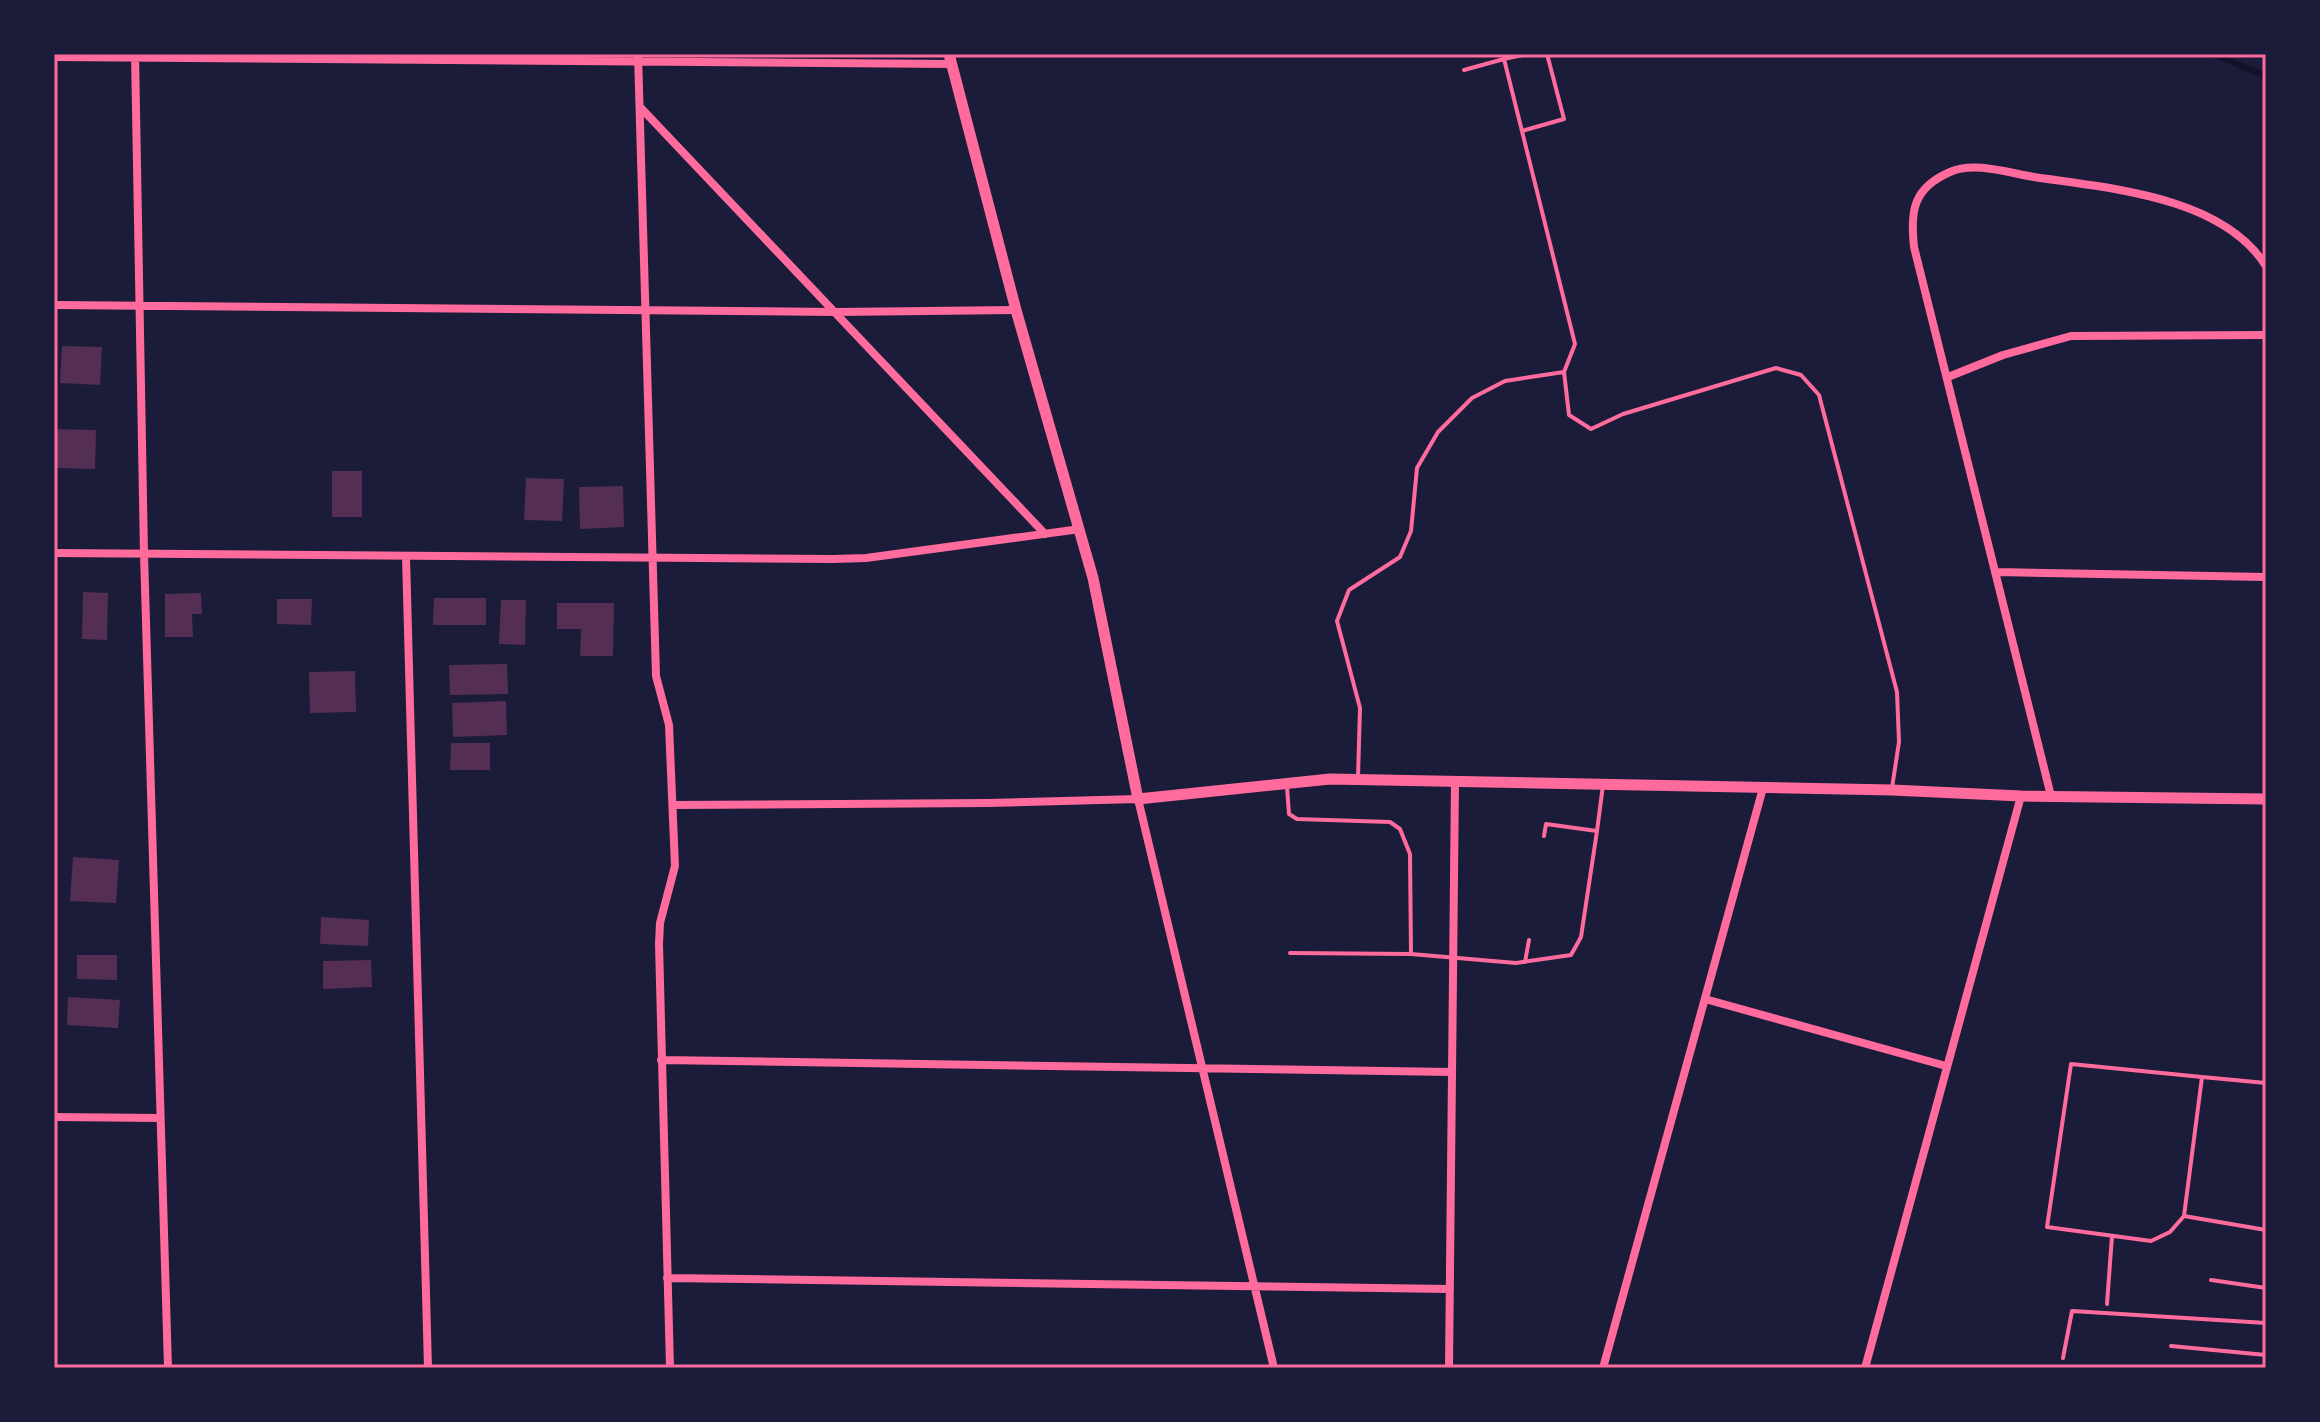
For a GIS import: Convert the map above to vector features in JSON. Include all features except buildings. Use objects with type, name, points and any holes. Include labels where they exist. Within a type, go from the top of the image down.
[{"type":"street","points":[[590,54],[598,63]]},
{"type":"street","points":[[135,56],[144,554],[168,1368]]},
{"type":"street","points":[[54,57],[598,63],[638,58],[950,59],[1016,310],[1080,529],[1107,640],[1138,799],[1274,1368]]},
{"type":"street","points":[[638,58],[656,676],[669,725],[675,866],[660,923],[659,944],[670,1368]]},
{"type":"street","points":[[641,107],[1045,534]]},
{"type":"street","points":[[2051,796],[1914,247],[1913,208],[1917,199],[1950,172],[1984,169],[2151,196],[2218,223],[2245,242],[2266,266]]},
{"type":"street","points":[[54,305],[836,312],[1016,310]]},
{"type":"street","points":[[1948,377],[2003,355],[2071,336],[2266,335]]},
{"type":"street","points":[[54,553],[866,558],[1080,529]]},
{"type":"street","points":[[406,557],[428,1368]]},
{"type":"street","points":[[1995,572],[2266,577]]},
{"type":"street","points":[[673,805],[1138,799],[1287,782],[1358,779],[2266,799]]},
{"type":"street","points":[[1449,1368],[1455,780]]},
{"type":"street","points":[[1603,1368],[1763,788]]},
{"type":"street","points":[[1865,1368],[2021,796]]},
{"type":"street","points":[[1705,999],[1946,1066]]},
{"type":"street","points":[[661,1060],[1452,1072]]},
{"type":"street","points":[[54,1117],[160,1118]]},
{"type":"street","points":[[667,1278],[1450,1289]]},
{"type":"lane","points":[[1464,70],[1527,54]]},
{"type":"lane","points":[[1522,131],[1564,119],[1547,54]]},
{"type":"lane","points":[[1504,59],[1575,344],[1564,372],[1569,415],[1591,429],[1623,414],[1776,368],[1801,375],[1819,395],[1897,692],[1899,742],[1892,790]]},
{"type":"lane","points":[[1358,779],[1360,708],[1337,621],[1349,590],[1400,557],[1411,531],[1417,468],[1438,432],[1472,398],[1505,381],[1564,372]]},
{"type":"lane","points":[[1287,782],[1289,814],[1297,819],[1390,822],[1400,829],[1410,854],[1411,954]]},
{"type":"lane","points":[[1290,953],[1411,954],[1525,962],[1571,955],[1581,937],[1603,785]]},
{"type":"lane","points":[[1544,836],[1546,824],[1597,831]]},
{"type":"lane","points":[[1525,962],[1529,940]]},
{"type":"lane","points":[[2202,1077],[2184,1216],[2170,1232],[2151,1241],[2047,1227],[2071,1064],[2266,1083]]},
{"type":"lane","points":[[2184,1216],[2266,1230]]},
{"type":"lane","points":[[2107,1304],[2112,1236]]},
{"type":"lane","points":[[2211,1280],[2266,1288]]},
{"type":"lane","points":[[2063,1358],[2072,1311],[2266,1323]]},
{"type":"lane","points":[[2171,1346],[2266,1355]]},
{"type":"waterway","points":[[2212,54],[2266,76]]}]
